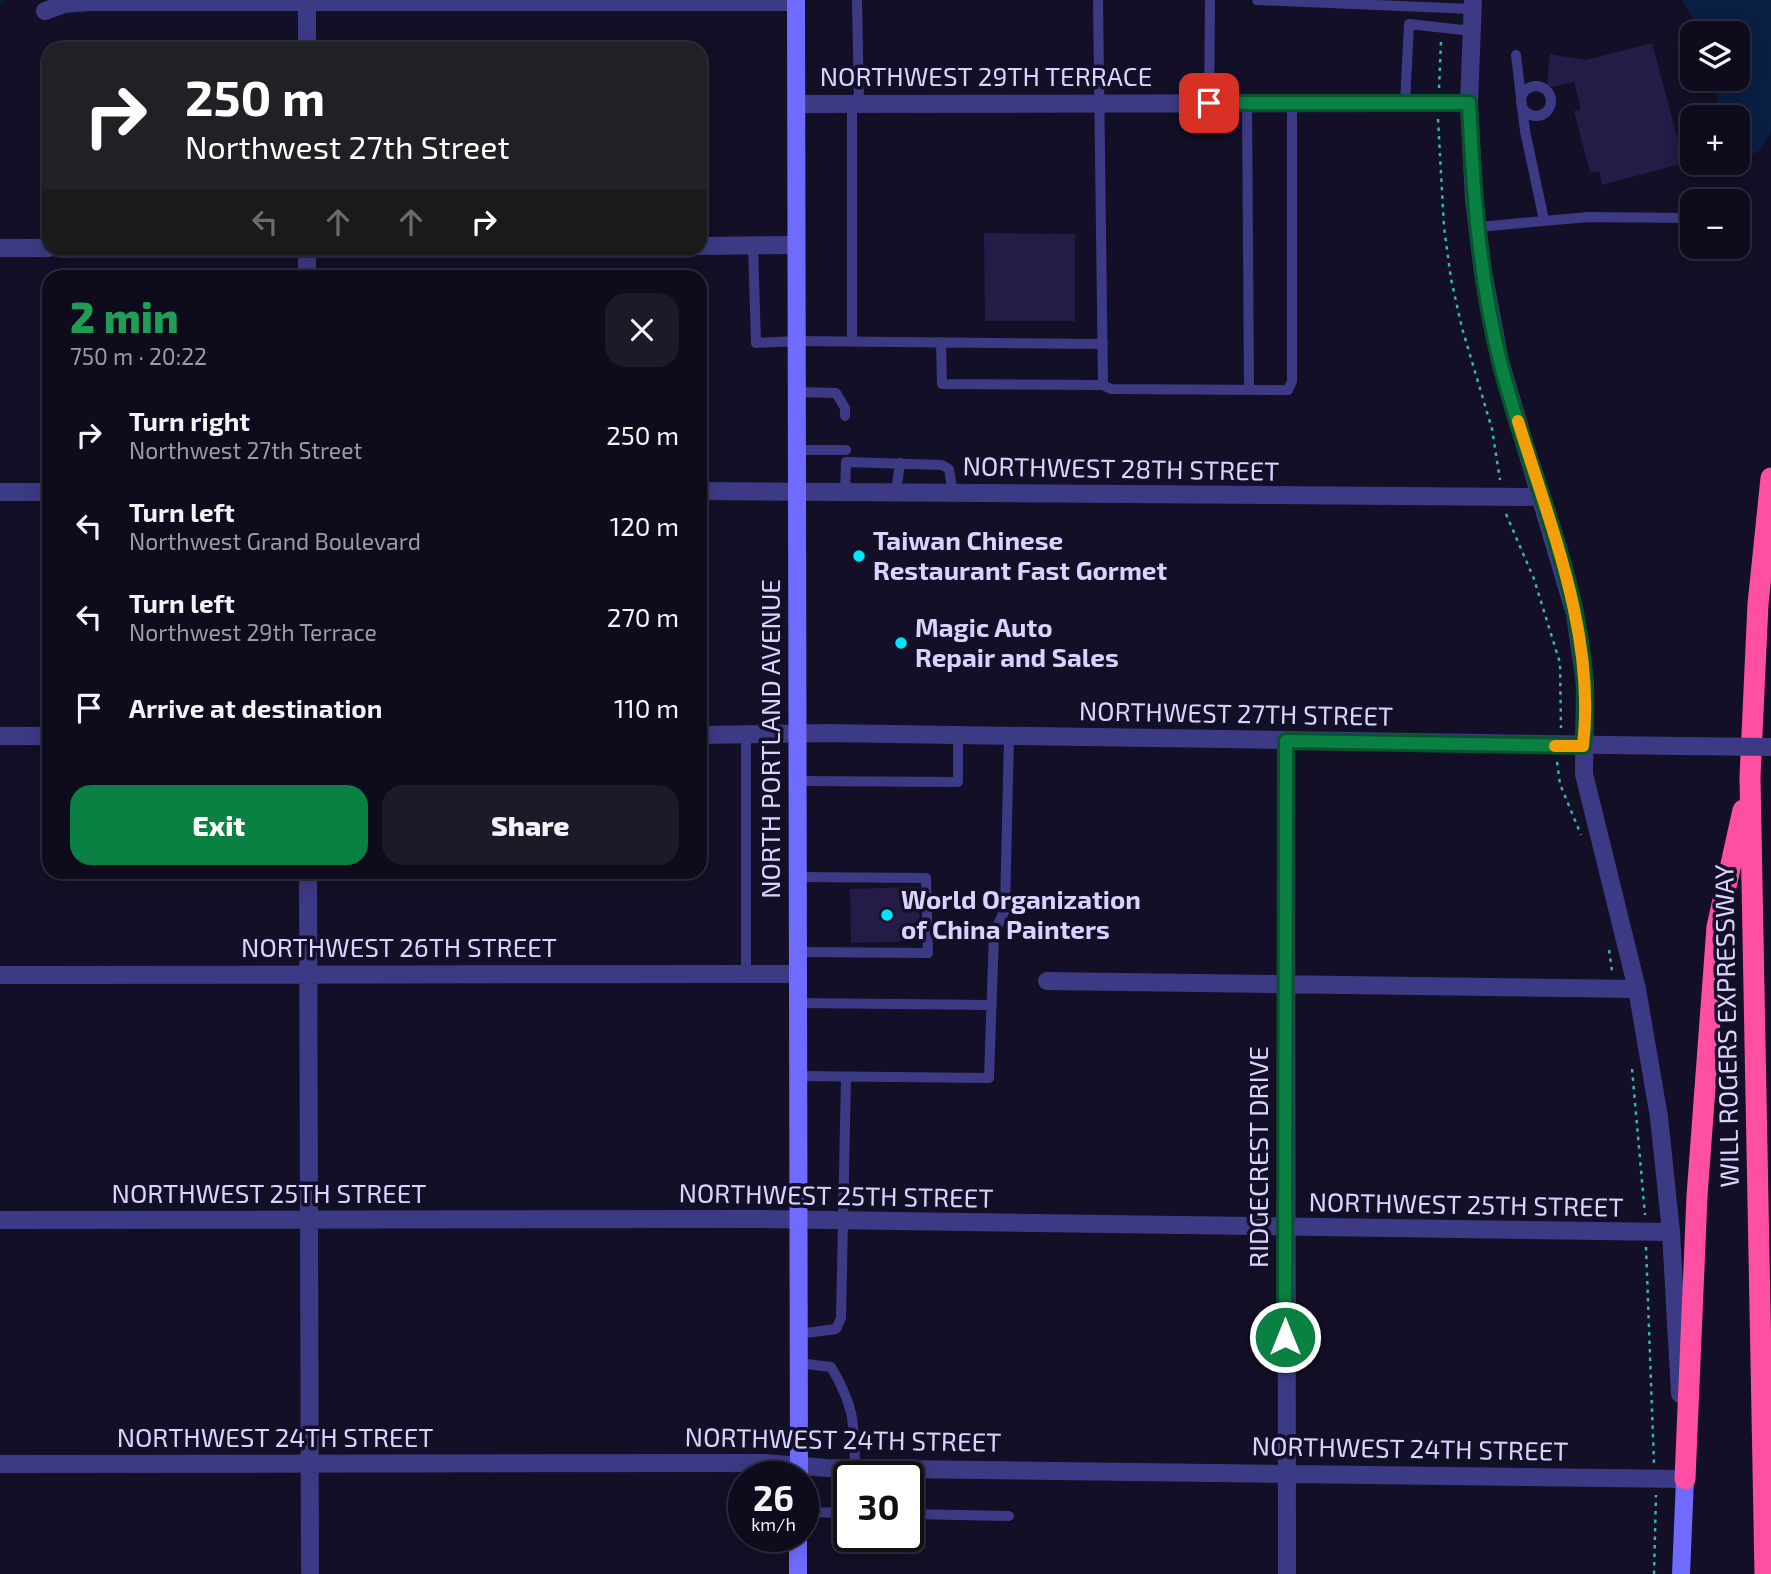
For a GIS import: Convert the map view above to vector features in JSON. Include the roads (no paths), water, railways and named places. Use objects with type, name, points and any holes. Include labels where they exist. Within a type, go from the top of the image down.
[{"type":"highway","name":"WILL ROGERS EXPRESSWAY","points":[[1765,1574],[1750,777],[1758,604],[1771,478]]},
{"type":"highway","points":[[1685,1479],[1697,1196],[1717,927],[1750,777]]},
{"type":"main road","name":"NORTH PORTLAND AVENUE","points":[[796,1],[799,1461]]},
{"type":"main road","points":[[1681,1574],[1685,1479]]},
{"type":"main road","points":[[798,1552],[798,1574]]},
{"type":"street","points":[[46,11],[64,4],[89,2],[796,1]]},
{"type":"street","points":[[307,2],[307,42]]},
{"type":"street","points":[[1473,5],[1469,103],[1478,227],[1500,361],[1576,614],[1587,715],[1583,746],[1584,774],[1637,989],[1659,1117],[1671,1232],[1685,1479]]},
{"type":"street","name":"NORTHWEST 29TH TERRACE","points":[[797,104],[1469,103]]},
{"type":"street","points":[[707,246],[796,245]]},
{"type":"street","points":[[0,248],[42,248]]},
{"type":"street","points":[[0,492],[42,492]]},
{"type":"street","name":"NORTHWEST 28TH STREET","points":[[707,492],[1502,499],[1542,497]]},
{"type":"street","name":"NORTHWEST 27TH STREET","points":[[707,735],[958,735],[1771,747]]},
{"type":"street","points":[[0,736],[42,736]]},
{"type":"street","name":"RIDGECREST DRIVE","points":[[1286,741],[1287,1574]]},
{"type":"street","points":[[308,879],[310,1574]]},
{"type":"street","name":"NORTHWEST 26TH STREET","points":[[0,975],[798,974]]},
{"type":"street","points":[[1047,981],[1637,989]]},
{"type":"street","name":"NORTHWEST 25TH STREET","points":[[0,1220],[797,1220],[1671,1232]]},
{"type":"street","name":"NORTHWEST 24TH STREET","points":[[0,1464],[309,1464],[728,1470]]},
{"type":"street","name":"NORTHWEST 24TH STREET","points":[[924,1469],[1685,1479]]},
{"type":"lane","points":[[852,341],[857,0]]},
{"type":"lane","points":[[1098,0],[1103,385]]},
{"type":"lane","points":[[1209,103],[1210,0]]},
{"type":"lane","points":[[1256,0],[1473,5]]},
{"type":"lane","points":[[1405,103],[1409,24],[1472,31]]},
{"type":"lane","points":[[1516,55],[1521,103],[1544,220]]},
{"type":"lane","points":[[1247,103],[1249,390]]},
{"type":"lane","points":[[941,342],[942,384],[1288,390],[1292,381],[1292,103]]},
{"type":"lane","points":[[1478,227],[1544,220],[1680,218]]},
{"type":"lane","points":[[753,246],[756,343],[852,341],[1103,344]]},
{"type":"lane","points":[[796,392],[836,393],[845,408],[845,416]]},
{"type":"lane","points":[[845,437],[845,492]]},
{"type":"lane","points":[[797,450],[846,450]]},
{"type":"lane","points":[[846,462],[942,465],[949,469],[953,493]]},
{"type":"lane","points":[[896,492],[900,463]]},
{"type":"lane","points":[[746,735],[746,974]]},
{"type":"lane","points":[[797,781],[958,782],[958,735]]},
{"type":"lane","points":[[798,1076],[989,1078],[994,933],[1005,910],[1009,736]]},
{"type":"lane","points":[[798,877],[926,878],[928,953],[798,952]]},
{"type":"lane","points":[[798,1003],[992,1004]]},
{"type":"lane","points":[[798,1334],[836,1329],[841,1318],[846,1077]]},
{"type":"lane","points":[[798,1363],[831,1367],[844,1390],[854,1417],[855,1461]]},
{"type":"lane","points":[[924,1514],[1009,1516]]},
{"type":"water","points":[[1682,0],[1771,0],[1771,131],[1761,149],[1750,157],[1750,105],[1719,105],[1716,91],[1750,91],[1750,21],[1695,21]]},
{"type":"place","name":"Taiwan Chinese Restaurant Fast Gormet","points":[[859,556]]},
{"type":"place","name":"Magic Auto Repair and Sales","points":[[901,643]]},
{"type":"place","name":"World Organization of China Painters","points":[[887,915]]}]
